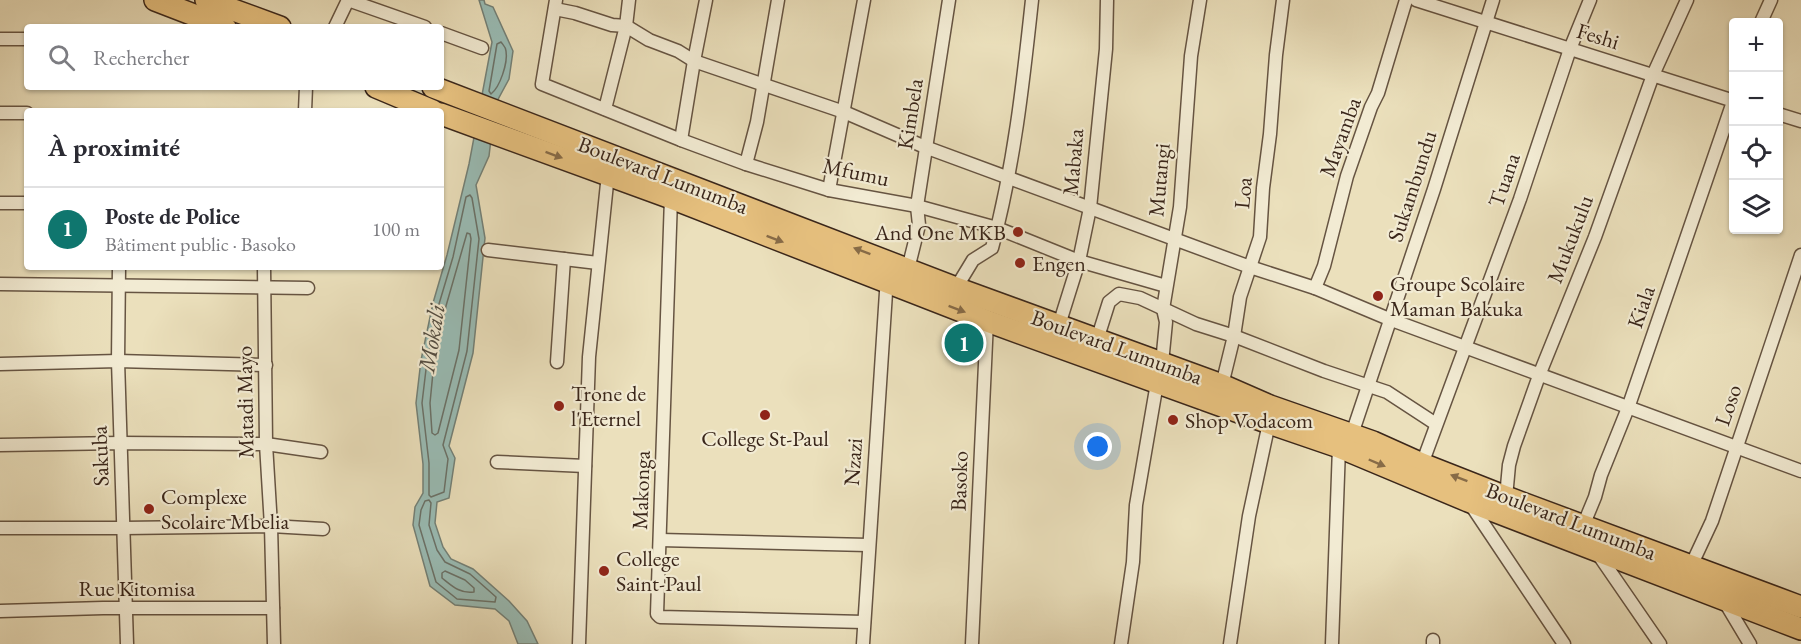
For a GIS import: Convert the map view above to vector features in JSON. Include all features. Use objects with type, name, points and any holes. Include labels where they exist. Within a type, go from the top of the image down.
[{"type":"highway","points":[[155,0],[217,24]]},
{"type":"highway","points":[[206,0],[272,24]]},
{"type":"highway","points":[[383,90],[426,108]]},
{"type":"highway","name":"Boulevard Lumumba","points":[[440,90],[469,102],[502,125],[608,174],[671,198],[895,271],[956,288],[1059,325],[1092,345],[1269,423],[1345,441],[1373,442],[1727,591],[1801,629]]},
{"type":"highway","name":"Boulevard Lumumba","points":[[451,118],[502,125],[895,271],[987,321],[1092,345]]},
{"type":"highway","name":"Boulevard Lumumba","points":[[1159,373],[1222,385],[1345,441],[1468,501],[1691,566],[1727,591],[1801,607]]},
{"type":"street","points":[[336,24],[348,0],[416,24]]},
{"type":"street","points":[[605,109],[626,26],[629,0]]},
{"type":"street","points":[[681,140],[706,0]]},
{"type":"street","points":[[746,164],[757,122],[778,0]]},
{"type":"street","points":[[830,190],[864,0]]},
{"type":"street","name":"Kimbela","points":[[895,271],[919,225],[917,206],[949,0]]},
{"type":"street","points":[[956,288],[973,260],[992,248],[1009,177],[1024,77],[1032,0]]},
{"type":"street","name":"Mabaka","points":[[1059,325],[1079,261],[1090,207],[1106,49],[1107,0]]},
{"type":"street","name":"Mutangi","points":[[1121,644],[1132,562],[1136,505],[1166,322],[1163,309],[1180,207],[1191,56],[1200,0]]},
{"type":"street","name":"Loa","points":[[1222,385],[1234,336],[1240,297],[1260,237],[1283,0]]},
{"type":"street","name":"Mayamba","points":[[1315,288],[1324,266],[1347,176],[1378,93],[1406,0]]},
{"type":"street","name":"Feshi","points":[[1416,0],[1729,99]]},
{"type":"street","name":"Sukambundu","points":[[1332,644],[1345,441],[1368,384],[1434,189],[1493,0]]},
{"type":"street","name":"Tuana","points":[[1422,464],[1520,199],[1570,49],[1590,0]]},
{"type":"street","name":"Mukukulu","points":[[1506,497],[1509,465],[1514,446],[1540,374],[1595,237],[1653,75],[1687,0]]},
{"type":"street","points":[[1763,18],[1771,0]]},
{"type":"street","points":[[556,5],[612,26],[626,26],[649,40],[694,60],[844,112],[925,147],[1250,267],[1315,288],[1389,319],[1801,471]]},
{"type":"street","name":"Mfumu","points":[[556,5],[542,84],[746,164],[830,190],[917,206],[997,228],[1079,261],[1166,286]]},
{"type":"street","points":[[444,34],[482,48]]},
{"type":"street","points":[[0,39],[24,39]]},
{"type":"street","points":[[305,108],[306,90]]},
{"type":"street","name":"Kiala","points":[[1591,535],[1595,496],[1601,475],[1629,408],[1729,112]]},
{"type":"street","points":[[0,113],[24,113]]},
{"type":"street","points":[[1783,115],[1801,121]]},
{"type":"street","points":[[579,644],[589,357],[608,174]]},
{"type":"street","name":"Makonga","points":[[671,198],[657,614],[661,617],[864,622]]},
{"type":"street","points":[[0,203],[24,203]]},
{"type":"street","points":[[488,250],[598,263]]},
{"type":"street","points":[[557,362],[564,259]]},
{"type":"street","name":"Loso","points":[[1691,566],[1712,521],[1800,262]]},
{"type":"street","name":"Sakuba","points":[[119,270],[118,361],[127,644]]},
{"type":"street","name":"Matadi Mayo","points":[[264,270],[266,444],[274,644]]},
{"type":"street","name":"Nzazi","points":[[863,644],[868,545],[895,271]]},
{"type":"street","points":[[0,284],[308,288]]},
{"type":"street","points":[[1092,345],[1108,302],[1119,294],[1140,298],[1196,324],[1387,392],[1436,424]]},
{"type":"street","name":"Basoko","points":[[972,644],[987,321]]},
{"type":"street","points":[[0,364],[118,361],[266,365]]},
{"type":"street","points":[[1230,644],[1249,516],[1269,423]]},
{"type":"street","points":[[0,445],[266,444],[321,452]]},
{"type":"street","points":[[497,462],[585,466]]},
{"type":"street","points":[[1468,501],[1564,644]]},
{"type":"street","points":[[0,528],[271,526],[323,529]]},
{"type":"street","points":[[1591,535],[1660,644]]},
{"type":"street","points":[[660,540],[868,545]]},
{"type":"street","points":[[1727,591],[1750,644]]},
{"type":"street","name":"Rue Kitomisa","points":[[0,611],[273,608]]},
{"type":"water","name":"Mokali","points":[[479,0],[484,0],[485,4],[493,7],[513,51],[509,79],[495,105],[489,156],[476,185],[485,238],[473,353],[449,446],[455,458],[449,498],[437,502],[435,523],[443,547],[451,559],[473,569],[509,601],[527,621],[538,644],[518,644],[509,621],[495,609],[455,605],[430,586],[413,525],[415,507],[423,493],[423,464],[416,403],[421,360],[433,303],[444,270],[469,164],[492,42]]},
{"type":"place","name":"And One MKB","points":[[1018,232]]},
{"type":"place","name":"Engen","points":[[1020,263]]},
{"type":"place","name":"Groupe Scolaire Maman Bakuka","points":[[1378,296]]},
{"type":"place","name":"Poste de Police","points":[[964,343]]},
{"type":"place","name":"Trone de l'Eternel","points":[[559,406]]},
{"type":"place","name":"College St-Paul","points":[[765,415]]},
{"type":"place","name":"Shop Vodacom","points":[[1173,420]]},
{"type":"place","name":"Complexe Scolaire Mbelia","points":[[149,509]]},
{"type":"place","name":"College Saint-Paul","points":[[604,571]]}]
